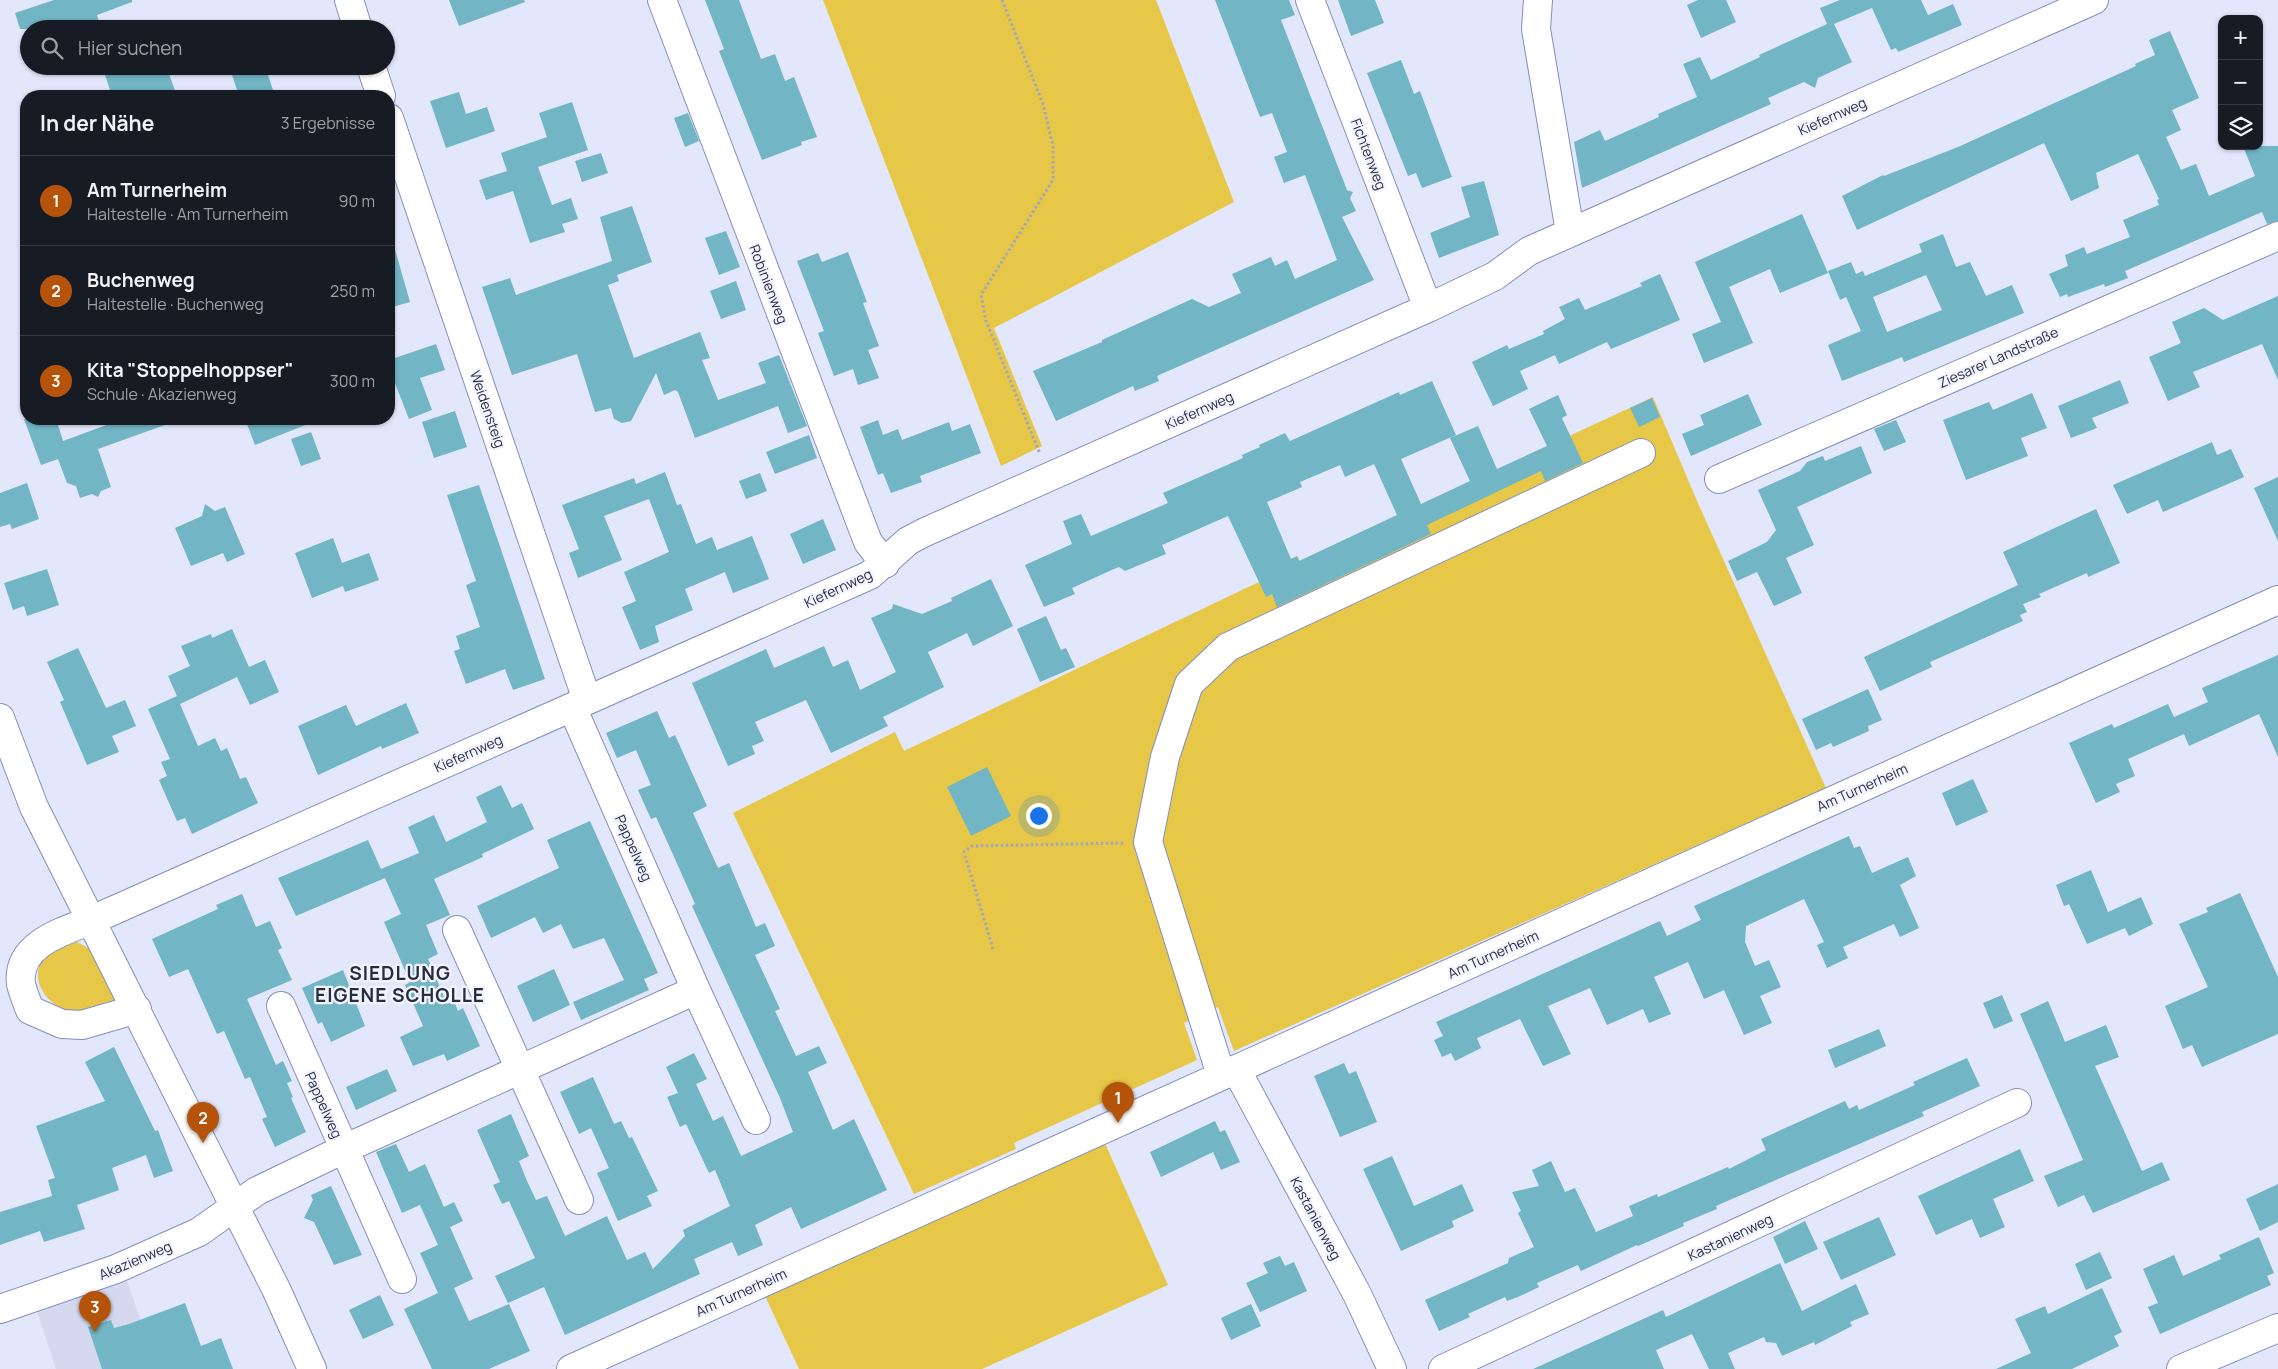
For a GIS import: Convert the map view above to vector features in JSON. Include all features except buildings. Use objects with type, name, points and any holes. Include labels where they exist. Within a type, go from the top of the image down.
[{"type":"street","points":[[348,0],[355,20]]},
{"type":"street","name":"Robinienweg","points":[[662,0],[868,542],[885,564]]},
{"type":"street","name":"Fichtenweg","points":[[1310,0],[1428,308]]},
{"type":"street","points":[[1538,0],[1536,29],[1570,232]]},
{"type":"street","name":"Kiefernweg","points":[[137,1009],[82,1025],[62,1024],[30,1010],[21,984],[24,962],[43,939],[92,920],[870,575],[885,564],[908,541],[923,533],[1428,308],[1495,276],[1529,251],[2080,3]]},
{"type":"street","points":[[374,75],[379,90]]},
{"type":"street","name":"Weidensteig","points":[[395,136],[580,703]]},
{"type":"street","name":"Ziesarer Landstraße","points":[[1719,479],[2278,236]]},
{"type":"street","points":[[1148,842],[1165,757],[1189,684],[1228,647],[1641,453]]},
{"type":"street","name":"Am Turnerheim","points":[[571,1369],[2278,600]]},
{"type":"street","name":"Pappelweg","points":[[580,703],[696,990],[756,1120]]},
{"type":"street","points":[[0,718],[34,807],[277,1291],[312,1369]]},
{"type":"street","name":"Kastanienweg","points":[[1148,842],[1228,1072],[1357,1294],[1392,1369]]},
{"type":"street","points":[[457,930],[579,1200]]},
{"type":"street","name":"Pappelweg","points":[[234,1206],[257,1192],[344,1149],[696,990]]},
{"type":"street","name":"Pappelweg","points":[[281,1006],[402,1279]]},
{"type":"street","name":"Kastanienweg","points":[[1443,1369],[2017,1103]]},
{"type":"street","name":"Akazienweg","points":[[0,1309],[116,1269],[199,1232],[234,1206]]},
{"type":"street","points":[[2181,1369],[2278,1328]]},
{"type":"path","points":[[1002,0],[1043,104],[1053,146],[1053,180],[981,295],[986,321],[1049,476]]},
{"type":"path","points":[[993,949],[964,852],[972,846],[1148,842]]},
{"type":"shaded area","points":[[823,0],[1156,0],[1234,202],[994,328],[1042,446],[1001,466]]},
{"type":"shaded area","points":[[1653,397],[1697,501],[1826,788],[1234,1051],[1218,1007],[1184,1023],[1197,1060],[1014,1143],[1016,1149],[914,1194],[733,813],[895,732],[904,751],[1282,571],[1280,564],[1297,556],[1300,561]]},
{"type":"shaded area","points":[[77,942],[92,950],[117,996],[116,1002],[92,1011],[71,1011],[54,1004],[43,992],[38,977],[41,962],[54,950]]},
{"type":"shaded area","points":[[1104,1141],[1168,1285],[982,1369],[799,1369],[765,1296]]},
{"type":"shaded area","points":[[127,1281],[158,1369],[56,1369],[37,1311]]},
{"type":"place","name":"Am Turnerheim","points":[[1118,1123]]},
{"type":"place","name":"Buchenweg","points":[[203,1143]]},
{"type":"place","name":"Kita \"Stoppelhoppser\"","points":[[95,1332]]},
{"type":"district","name":"SIEDLUNG EIGENE SCHOLLE","points":[[400,984]]}]
